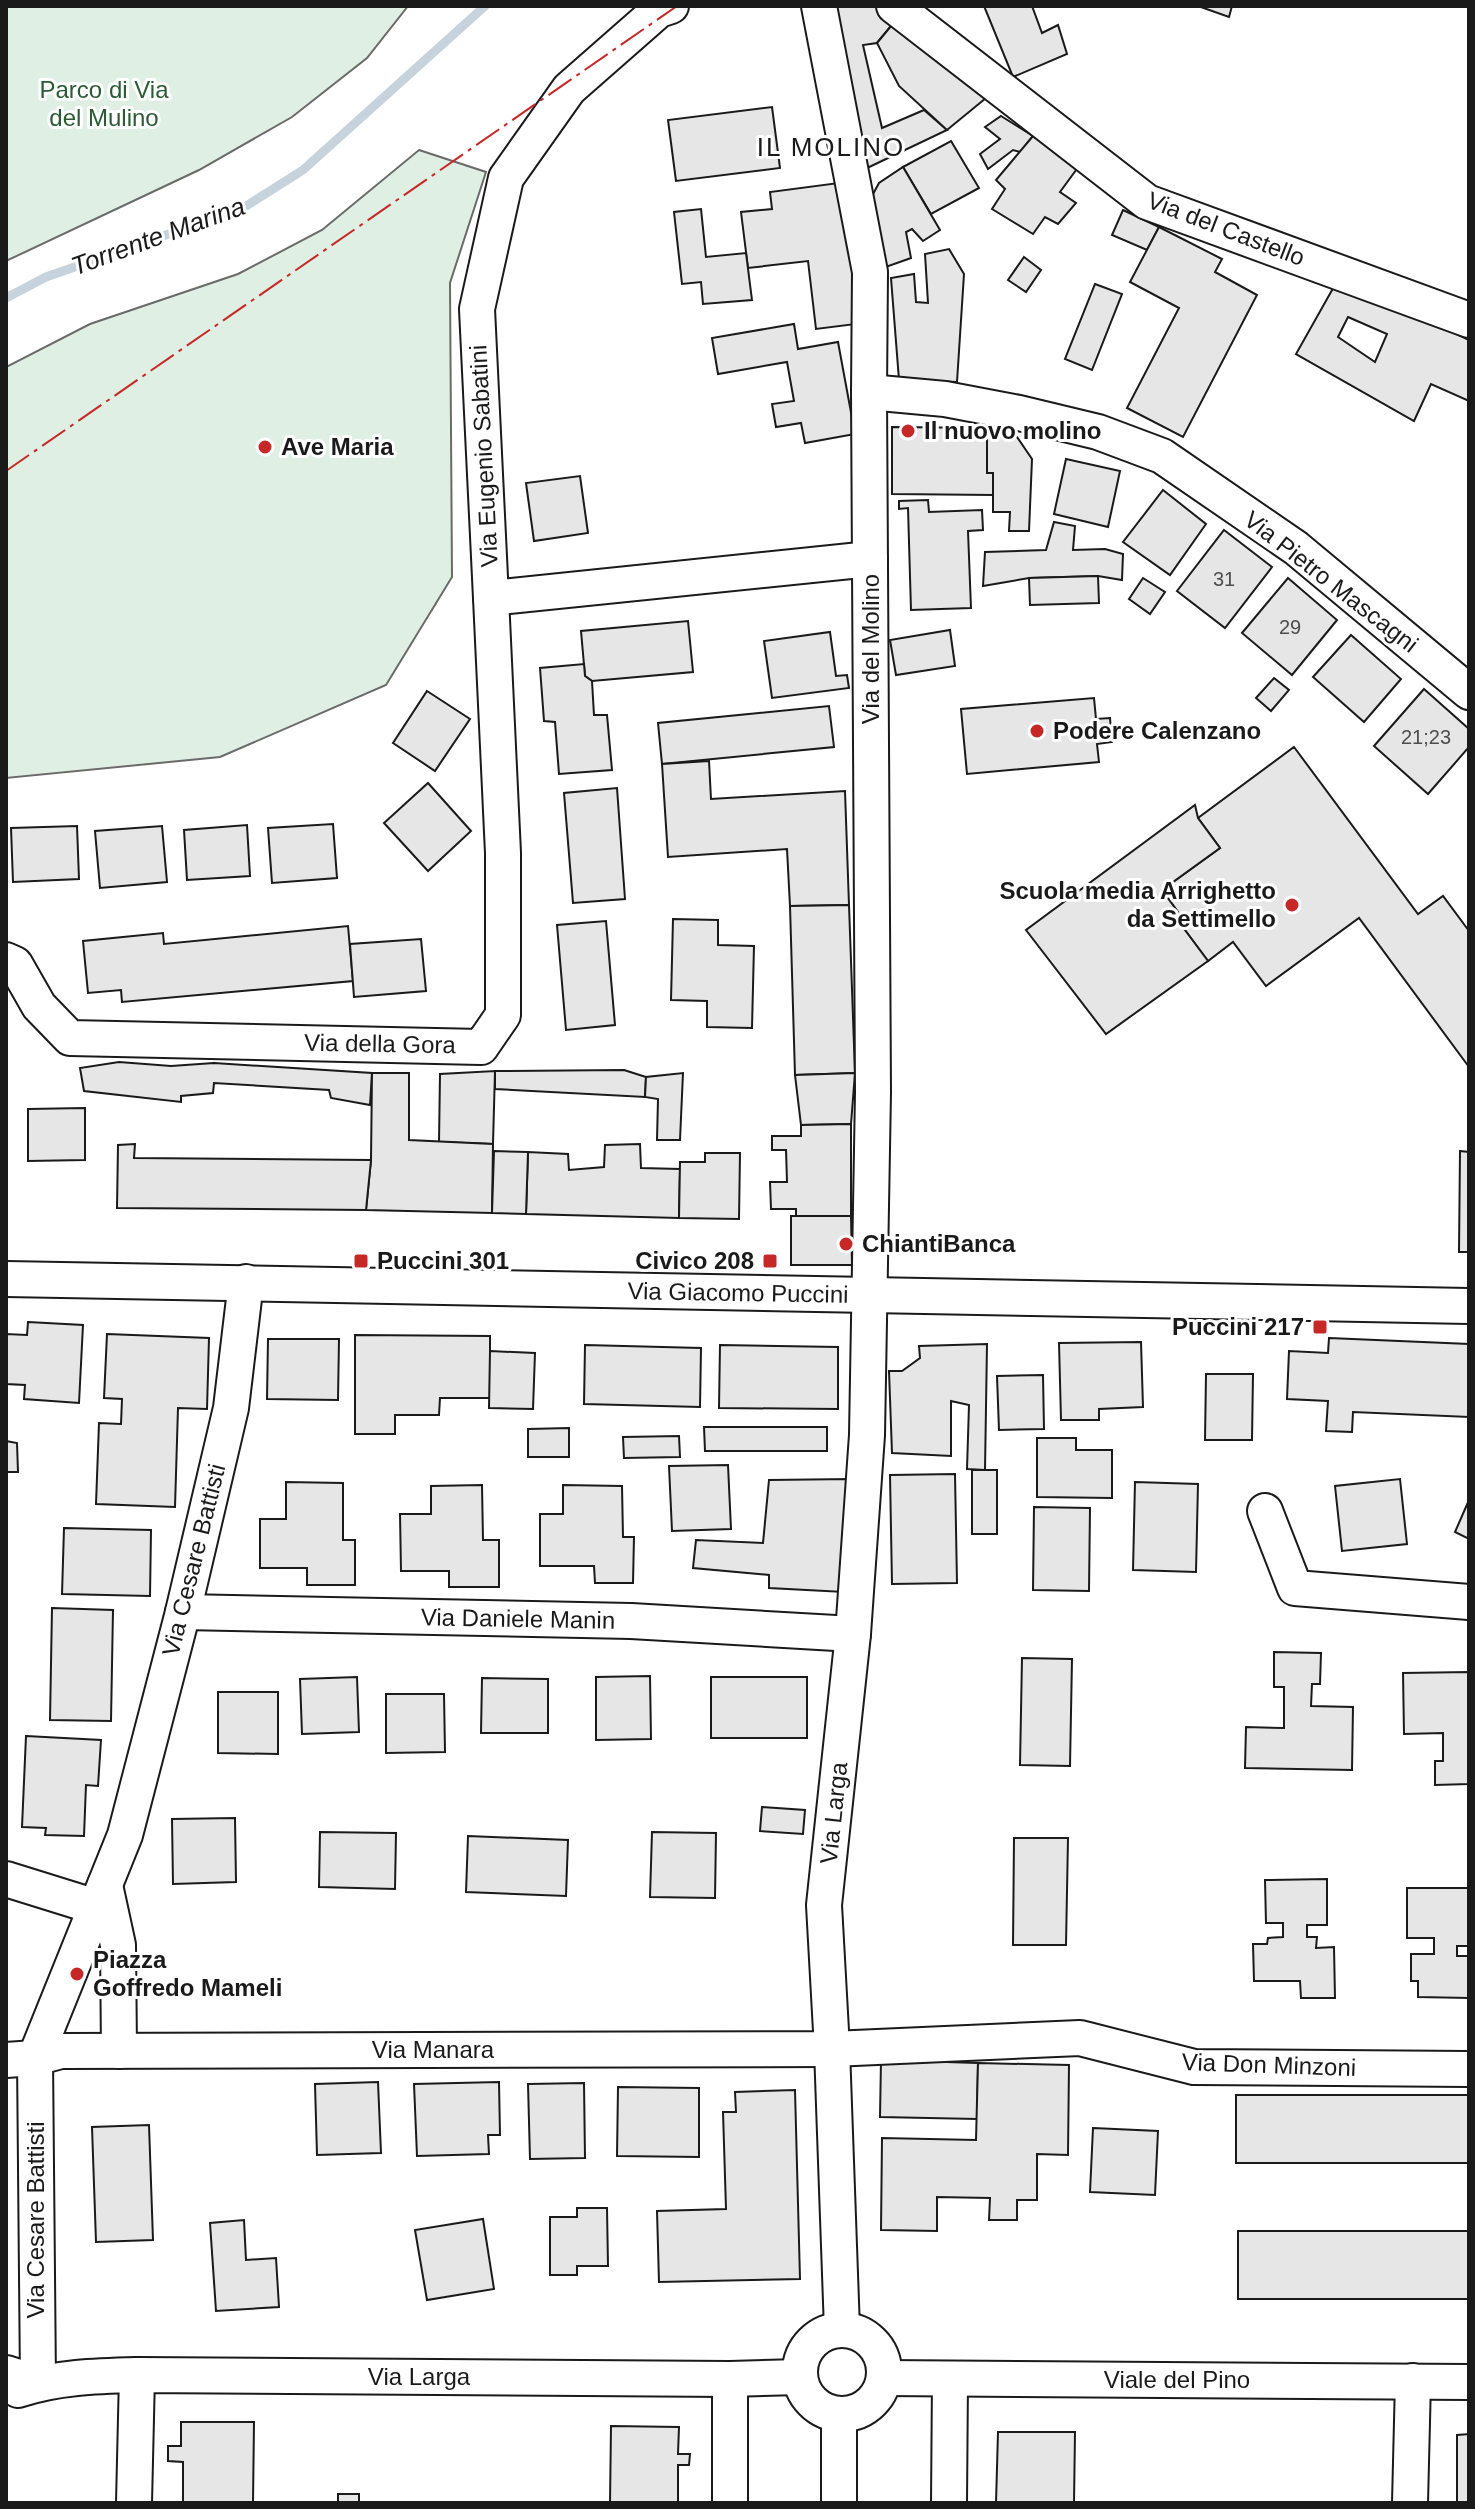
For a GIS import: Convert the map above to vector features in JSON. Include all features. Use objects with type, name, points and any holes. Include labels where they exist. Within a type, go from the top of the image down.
[{"type":"street","name":"Via Eugenio Sabatini","points":[[671,6],[659,10],[569,89],[506,178],[477,309],[491,598],[870,559]]},
{"type":"street","name":"Via del Molino","points":[[819,6],[870,272],[873,1092],[868,1296]]},
{"type":"street","name":"Via del Castello","points":[[894,6],[1147,202],[1469,320]]},
{"type":"street","name":"Via Pietro Mascagni","points":[[869,392],[945,399],[1019,413],[1098,432],[1162,456],[1296,548],[1469,692]]},
{"type":"street","name":"Via della Gora","points":[[6,960],[15,964],[39,1006],[70,1038],[481,1047],[503,1015],[503,853],[491,598]]},
{"type":"street","name":"Via Giacomo Puccini","points":[[6,1279],[1469,1306]]},
{"type":"street","name":"Via Cesare Battisti","points":[[100,1896],[125,1835],[183,1612],[231,1408],[246,1282]]},
{"type":"street","name":"Via Larga","points":[[842,2330],[824,1905],[853,1634],[867,1435],[868,1296]]},
{"type":"street","points":[[1265,1511],[1295,1588],[1469,1602]]},
{"type":"street","name":"Via Daniele Manin","points":[[183,1612],[631,1621],[853,1634]]},
{"type":"street","points":[[6,1879],[100,1896]]},
{"type":"street","points":[[100,1896],[118,1945],[119,2051]]},
{"type":"street","points":[[21,2059],[100,1896]]},
{"type":"street","name":"Via Don Minzoni","points":[[832,2049],[1080,2038],[1194,2067],[1469,2069]]},
{"type":"street","name":"Via Manara","points":[[21,2059],[61,2051],[832,2049]]},
{"type":"street","name":"Via Cesare Battisti","points":[[21,2059],[22,2378]]},
{"type":"street","points":[[842,2330],[858,2333],[869,2340],[882,2356],[884,2378],[881,2390],[868,2406],[857,2412],[839,2415],[812,2402],[804,2391],[800,2377],[805,2352],[816,2339],[842,2330]]},
{"type":"street","points":[[134,2503],[137,2375]]},
{"type":"street","name":"Via Larga","points":[[6,2394],[22,2378],[88,2376],[800,2377]]},
{"type":"street","name":"Viale del Pino","points":[[884,2378],[1469,2382]]},
{"type":"street","points":[[730,2379],[730,2503]]},
{"type":"street","points":[[949,2503],[950,2379]]},
{"type":"street","points":[[1410,2503],[1413,2381]]},
{"type":"street","points":[[839,2415],[839,2503]]},
{"type":"green space","name":"Parco di Via del Mulino","points":[[6,6],[408,6],[367,58],[292,117],[199,170],[6,261]]},
{"type":"green space","points":[[419,150],[486,172],[450,283],[452,577],[386,685],[220,757],[6,778],[6,367],[90,324],[238,274],[322,230]]},
{"type":"building","points":[[832,6],[879,6],[896,20],[877,43],[863,45],[882,128],[924,110],[947,130],[863,170]]},
{"type":"building","points":[[984,6],[1032,6],[1042,33],[1058,25],[1067,54],[1013,77]]},
{"type":"building","points":[[1198,6],[1232,6],[1229,17]]},
{"type":"building","points":[[896,20],[986,98],[947,130],[899,86],[877,43]]},
{"type":"building","points":[[772,107],[780,168],[676,181],[668,120]]},
{"type":"building","points":[[1001,116],[1033,136],[1020,152],[1013,150],[988,169],[980,154],[1000,139],[985,127]]},
{"type":"building","points":[[1033,136],[1079,166],[1060,192],[1076,203],[1058,224],[1045,217],[1033,234],[992,209],[1005,189],[996,180]]},
{"type":"building","points":[[951,141],[979,188],[931,214],[903,167]]},
{"type":"building","points":[[903,167],[940,230],[923,241],[912,229],[906,232],[911,258],[883,268],[872,196],[879,183]]},
{"type":"building","points":[[846,182],[864,323],[816,329],[808,261],[748,268],[741,212],[772,209],[770,192]]},
{"type":"building","points":[[701,209],[706,257],[746,253],[752,300],[703,304],[701,282],[682,284],[674,212]]},
{"type":"building","points":[[1123,210],[1159,227],[1147,250],[1112,235]]},
{"type":"building","points":[[1159,227],[1222,259],[1215,272],[1257,295],[1183,437],[1127,408],[1179,308],[1130,282]]},
{"type":"building","points":[[949,249],[964,274],[957,382],[899,380],[891,278],[914,274],[916,302],[928,303],[925,254]]},
{"type":"building","points":[[1024,257],[1041,270],[1026,292],[1008,280]]},
{"type":"building","points":[[1336,283],[1407,310],[1469,340],[1469,401],[1431,384],[1414,421],[1296,354]],"holes":[[[1348,317],[1387,334],[1375,362],[1338,337]]]},
{"type":"building","points":[[1095,284],[1122,294],[1092,370],[1065,359]]},
{"type":"building","points":[[794,324],[798,349],[838,342],[855,434],[805,443],[801,423],[776,427],[772,404],[794,401],[787,362],[718,374],[712,338]]},
{"type":"building","points":[[892,427],[987,428],[987,473],[993,473],[993,495],[892,494]]},
{"type":"building","points":[[987,433],[1017,437],[1032,459],[1029,531],[1009,531],[1010,512],[993,512],[993,473],[987,473]]},
{"type":"building","points":[[1066,459],[1120,471],[1108,527],[1054,514]]},
{"type":"building","points":[[580,476],[588,533],[534,541],[526,483]]},
{"type":"building","points":[[1163,490],[1206,524],[1170,575],[1123,542]]},
{"type":"building","points":[[928,500],[929,512],[982,510],[983,530],[968,531],[971,608],[911,610],[908,508],[899,509],[899,501]]},
{"type":"building","points":[[1054,522],[1075,526],[1073,550],[1105,549],[1123,554],[1122,580],[1098,576],[1029,578],[983,586],[985,552],[1046,550]]},
{"type":"building","points":[[1224,530],[1272,567],[1225,628],[1177,591]]},
{"type":"building","points":[[1098,576],[1099,603],[1030,605],[1029,578]]},
{"type":"building","points":[[1143,578],[1165,592],[1150,614],[1129,599]]},
{"type":"building","points":[[1288,578],[1337,620],[1292,675],[1242,633]]},
{"type":"building","points":[[688,621],[693,672],[592,681],[585,676],[581,631]]},
{"type":"building","points":[[950,630],[955,666],[896,675],[890,640]]},
{"type":"building","points":[[830,632],[836,676],[847,675],[849,688],[772,698],[764,641]]},
{"type":"building","points":[[1351,635],[1401,679],[1364,722],[1313,677]]},
{"type":"building","points":[[584,664],[585,676],[592,681],[594,715],[607,715],[612,770],[559,774],[555,722],[544,721],[540,668]]},
{"type":"building","points":[[1274,678],[1289,690],[1271,711],[1256,698]]},
{"type":"building","points":[[1424,689],[1469,729],[1469,747],[1428,794],[1374,746]]},
{"type":"building","points":[[427,691],[470,719],[435,771],[393,743]]},
{"type":"building","name":"Podere Calenzano","points":[[1094,698],[1096,719],[1110,718],[1112,742],[1097,744],[1099,762],[967,774],[961,709]]},
{"type":"building","points":[[829,706],[834,747],[662,764],[658,723]]},
{"type":"building","name":"Scuola media Arrighetto da Settimello","points":[[1294,747],[1418,914],[1443,896],[1469,931],[1469,1067],[1359,918],[1266,986],[1233,942],[1208,961],[1179,922],[1183,919],[1162,890],[1220,848],[1198,818]]},
{"type":"building","points":[[709,761],[711,799],[845,791],[849,905],[790,906],[787,849],[668,857],[662,764]]},
{"type":"building","points":[[428,783],[471,831],[428,871],[384,823]]},
{"type":"building","points":[[617,788],[625,899],[573,903],[564,793]]},
{"type":"building","points":[[1195,805],[1198,818],[1220,848],[1162,890],[1183,919],[1179,922],[1208,961],[1106,1034],[1026,930]]},
{"type":"building","points":[[333,824],[337,878],[272,883],[268,828]]},
{"type":"building","points":[[247,825],[250,876],[187,880],[184,830]]},
{"type":"building","points":[[77,826],[79,879],[13,882],[11,828]]},
{"type":"building","points":[[162,826],[167,882],[100,888],[95,831]]},
{"type":"building","points":[[849,905],[855,1073],[795,1075],[790,906]]},
{"type":"building","points":[[673,919],[718,920],[718,945],[754,946],[752,1028],[707,1027],[707,1001],[671,1000]]},
{"type":"building","points":[[606,921],[615,1025],[566,1030],[557,925]]},
{"type":"building","points":[[348,926],[353,981],[122,1002],[121,990],[88,993],[83,941],[163,933],[164,944]]},
{"type":"building","points":[[421,939],[426,991],[354,997],[350,944]]},
{"type":"building","points":[[119,1062],[171,1066],[214,1063],[372,1073],[370,1105],[331,1098],[329,1090],[214,1083],[213,1093],[181,1096],[181,1102],[84,1091],[80,1068]]},
{"type":"building","points":[[624,1070],[646,1077],[645,1097],[495,1089],[495,1071]]},
{"type":"building","points":[[495,1071],[493,1144],[439,1142],[440,1074]]},
{"type":"building","points":[[372,1073],[409,1073],[409,1140],[493,1144],[492,1213],[366,1210],[371,1160]]},
{"type":"building","points":[[683,1073],[680,1140],[657,1140],[658,1099],[645,1097],[646,1077]]},
{"type":"building","points":[[855,1073],[851,1124],[801,1125],[795,1075]]},
{"type":"building","points":[[85,1108],[85,1160],[28,1161],[28,1109]]},
{"type":"building","points":[[851,1124],[851,1216],[796,1216],[796,1209],[771,1209],[770,1182],[787,1182],[786,1150],[772,1150],[772,1136],[801,1136],[801,1125]]},
{"type":"building","points":[[135,1144],[134,1158],[371,1160],[366,1210],[117,1208],[118,1145]]},
{"type":"building","points":[[640,1144],[641,1168],[680,1169],[679,1218],[526,1214],[528,1152],[568,1154],[569,1170],[604,1167],[605,1145]]},
{"type":"building","points":[[494,1151],[528,1152],[526,1214],[492,1213]]},
{"type":"building","points":[[1460,1151],[1469,1152],[1469,1252],[1459,1252]]},
{"type":"building","points":[[705,1153],[740,1153],[739,1219],[679,1218],[680,1162],[705,1162]]},
{"type":"building","points":[[791,1216],[851,1216],[852,1265],[791,1265]]},
{"type":"building","points":[[28,1322],[83,1325],[79,1403],[24,1399],[25,1385],[6,1384],[6,1334],[27,1335]]},
{"type":"building","points":[[107,1334],[209,1338],[207,1409],[178,1408],[175,1507],[96,1504],[99,1423],[121,1424],[122,1399],[104,1398]]},
{"type":"building","points":[[355,1335],[490,1336],[490,1398],[440,1398],[439,1415],[395,1415],[395,1434],[355,1434]]},
{"type":"building","points":[[1329,1338],[1469,1344],[1469,1417],[1353,1412],[1352,1432],[1326,1431],[1328,1401],[1287,1399],[1289,1351],[1328,1353]]},
{"type":"building","points":[[268,1339],[339,1339],[338,1400],[267,1399]]},
{"type":"building","points":[[1141,1342],[1143,1407],[1099,1409],[1099,1420],[1061,1420],[1059,1343]]},
{"type":"building","points":[[987,1344],[985,1470],[967,1469],[969,1405],[951,1401],[951,1456],[892,1453],[889,1371],[902,1371],[920,1358],[919,1346]]},
{"type":"building","points":[[585,1345],[701,1348],[700,1407],[584,1404]]},
{"type":"building","points":[[720,1345],[838,1347],[838,1409],[719,1408]]},
{"type":"building","points":[[490,1351],[535,1353],[533,1409],[489,1408]]},
{"type":"building","points":[[1206,1374],[1253,1374],[1252,1440],[1205,1440]]},
{"type":"building","points":[[1043,1375],[1044,1429],[999,1430],[997,1376]]},
{"type":"building","points":[[704,1427],[827,1427],[827,1451],[705,1451]]},
{"type":"building","points":[[569,1428],[569,1457],[528,1457],[528,1429]]},
{"type":"building","points":[[679,1436],[680,1457],[624,1458],[623,1437]]},
{"type":"building","points":[[1037,1438],[1076,1438],[1076,1450],[1112,1450],[1112,1498],[1037,1497]]},
{"type":"building","points":[[6,1441],[17,1443],[18,1472],[6,1472]]},
{"type":"building","points":[[728,1465],[731,1529],[672,1531],[669,1466]]},
{"type":"building","points":[[972,1470],[997,1470],[997,1534],[972,1534]]},
{"type":"building","points":[[955,1474],[957,1583],[892,1584],[890,1475]]},
{"type":"building","points":[[851,1479],[844,1592],[769,1588],[769,1575],[693,1568],[696,1540],[763,1543],[769,1480]]},
{"type":"building","points":[[1400,1479],[1407,1544],[1342,1551],[1335,1486]]},
{"type":"building","points":[[286,1482],[343,1483],[343,1540],[355,1540],[355,1585],[307,1585],[307,1568],[260,1568],[260,1519],[286,1519]]},
{"type":"building","points":[[1135,1482],[1198,1484],[1196,1572],[1133,1570]]},
{"type":"building","points":[[482,1485],[483,1540],[499,1540],[499,1587],[449,1587],[449,1571],[401,1571],[400,1514],[431,1514],[431,1486]]},
{"type":"building","points":[[563,1485],[622,1486],[623,1537],[634,1537],[633,1583],[595,1583],[594,1566],[540,1566],[540,1514],[563,1514]]},
{"type":"building","points":[[1469,1500],[1469,1539],[1455,1532]]},
{"type":"building","points":[[1034,1507],[1090,1508],[1089,1591],[1033,1590]]},
{"type":"building","points":[[64,1528],[151,1530],[150,1596],[62,1594]]},
{"type":"building","points":[[52,1608],[113,1610],[111,1721],[50,1720]]},
{"type":"building","points":[[1274,1652],[1321,1653],[1320,1684],[1312,1684],[1311,1706],[1353,1707],[1352,1770],[1245,1768],[1246,1727],[1284,1728],[1284,1687],[1274,1687]]},
{"type":"building","points":[[1022,1658],[1072,1659],[1070,1766],[1020,1765]]},
{"type":"building","points":[[1469,1672],[1469,1784],[1435,1785],[1435,1761],[1443,1761],[1443,1733],[1404,1734],[1403,1673]]},
{"type":"building","points":[[650,1676],[651,1739],[596,1740],[596,1677]]},
{"type":"building","points":[[357,1677],[359,1732],[302,1734],[300,1679]]},
{"type":"building","points":[[711,1677],[807,1677],[807,1738],[711,1738]]},
{"type":"building","points":[[482,1678],[548,1679],[548,1733],[481,1733]]},
{"type":"building","points":[[218,1692],[278,1692],[278,1754],[218,1753]]},
{"type":"building","points":[[386,1694],[444,1694],[445,1752],[386,1753]]},
{"type":"building","points":[[26,1736],[101,1740],[98,1786],[86,1785],[84,1836],[45,1835],[46,1828],[22,1827]]},
{"type":"building","points":[[762,1807],[805,1810],[803,1834],[760,1831]]},
{"type":"building","points":[[235,1818],[236,1882],[173,1884],[172,1819]]},
{"type":"building","points":[[320,1832],[396,1833],[395,1889],[319,1887]]},
{"type":"building","points":[[652,1832],[716,1833],[715,1898],[650,1897]]},
{"type":"building","points":[[468,1836],[568,1840],[566,1896],[466,1892]]},
{"type":"building","points":[[1014,1838],[1068,1838],[1066,1945],[1013,1945]]},
{"type":"building","points":[[1327,1879],[1327,1925],[1307,1925],[1307,1937],[1317,1937],[1316,1948],[1334,1947],[1335,1998],[1301,1998],[1300,1981],[1254,1981],[1253,1944],[1267,1944],[1268,1938],[1283,1937],[1283,1923],[1266,1923],[1265,1880]]},
{"type":"building","points":[[1407,1888],[1469,1888],[1468,1946],[1457,1946],[1457,1956],[1469,1956],[1469,1998],[1418,1997],[1418,1981],[1411,1981],[1411,1954],[1434,1954],[1434,1938],[1407,1938]]},
{"type":"building","points":[[881,2060],[978,2063],[977,2119],[880,2117]]},
{"type":"building","points":[[978,2063],[1069,2065],[1068,2155],[1037,2154],[1037,2200],[1017,2200],[1017,2220],[989,2220],[990,2198],[937,2197],[937,2231],[881,2230],[882,2138],[976,2140]]},
{"type":"building","points":[[378,2082],[381,2153],[317,2155],[315,2084]]},
{"type":"building","points":[[499,2082],[500,2135],[488,2135],[489,2154],[417,2156],[414,2084]]},
{"type":"building","points":[[584,2083],[585,2158],[530,2159],[528,2084]]},
{"type":"building","points":[[618,2087],[699,2088],[699,2157],[617,2156]]},
{"type":"building","points":[[795,2090],[800,2279],[659,2282],[657,2211],[726,2209],[723,2112],[736,2112],[735,2092]]},
{"type":"building","points":[[1236,2095],[1469,2095],[1469,2163],[1236,2163]]},
{"type":"building","points":[[149,2125],[153,2240],[96,2242],[92,2127]]},
{"type":"building","points":[[1093,2128],[1158,2131],[1155,2195],[1090,2192]]},
{"type":"building","points":[[577,2208],[607,2208],[608,2266],[577,2266],[577,2275],[550,2275],[550,2217],[577,2217]]},
{"type":"building","points":[[483,2219],[494,2289],[427,2300],[415,2230]]},
{"type":"building","points":[[244,2220],[246,2260],[276,2258],[279,2307],[216,2311],[210,2223]]},
{"type":"building","points":[[1238,2231],[1469,2231],[1469,2299],[1238,2299]]},
{"type":"building","points":[[181,2422],[254,2422],[253,2503],[183,2503],[183,2462],[168,2461],[168,2446],[181,2446]]},
{"type":"building","points":[[611,2426],[679,2427],[678,2454],[690,2454],[689,2465],[678,2465],[678,2503],[610,2503]]},
{"type":"building","points":[[998,2432],[1075,2432],[1074,2503],[996,2503]]},
{"type":"building","points":[[1469,2434],[1469,2503],[1457,2503],[1457,2435]]},
{"type":"building","points":[[338,2494],[359,2494],[359,2503],[338,2503]]},
{"type":"waterway","name":"Torrente Marina","points":[[6,298],[46,277],[243,208],[303,170],[485,6]]},
{"type":"power","points":[[6,471],[677,6]]},
{"type":"place","name":"Il nuovo molino","points":[[908,431]]},
{"type":"place","name":"Ave Maria","points":[[265,447]]},
{"type":"place","name":"Podere Calenzano","points":[[1037,731]]},
{"type":"place","name":"Scuola media Arrighetto da Settimello","points":[[1292,905]]},
{"type":"place","name":"ChiantiBanca","points":[[846,1244]]},
{"type":"place","name":"Puccini 301","points":[[361,1261]]},
{"type":"place","name":"Civico 208","points":[[770,1261]]},
{"type":"place","name":"Puccini 217","points":[[1320,1327]]},
{"type":"place","name":"Piazza Goffredo Mameli","points":[[77,1974]]},
{"type":"district","name":"IL MOLINO","points":[[831,147]]}]
